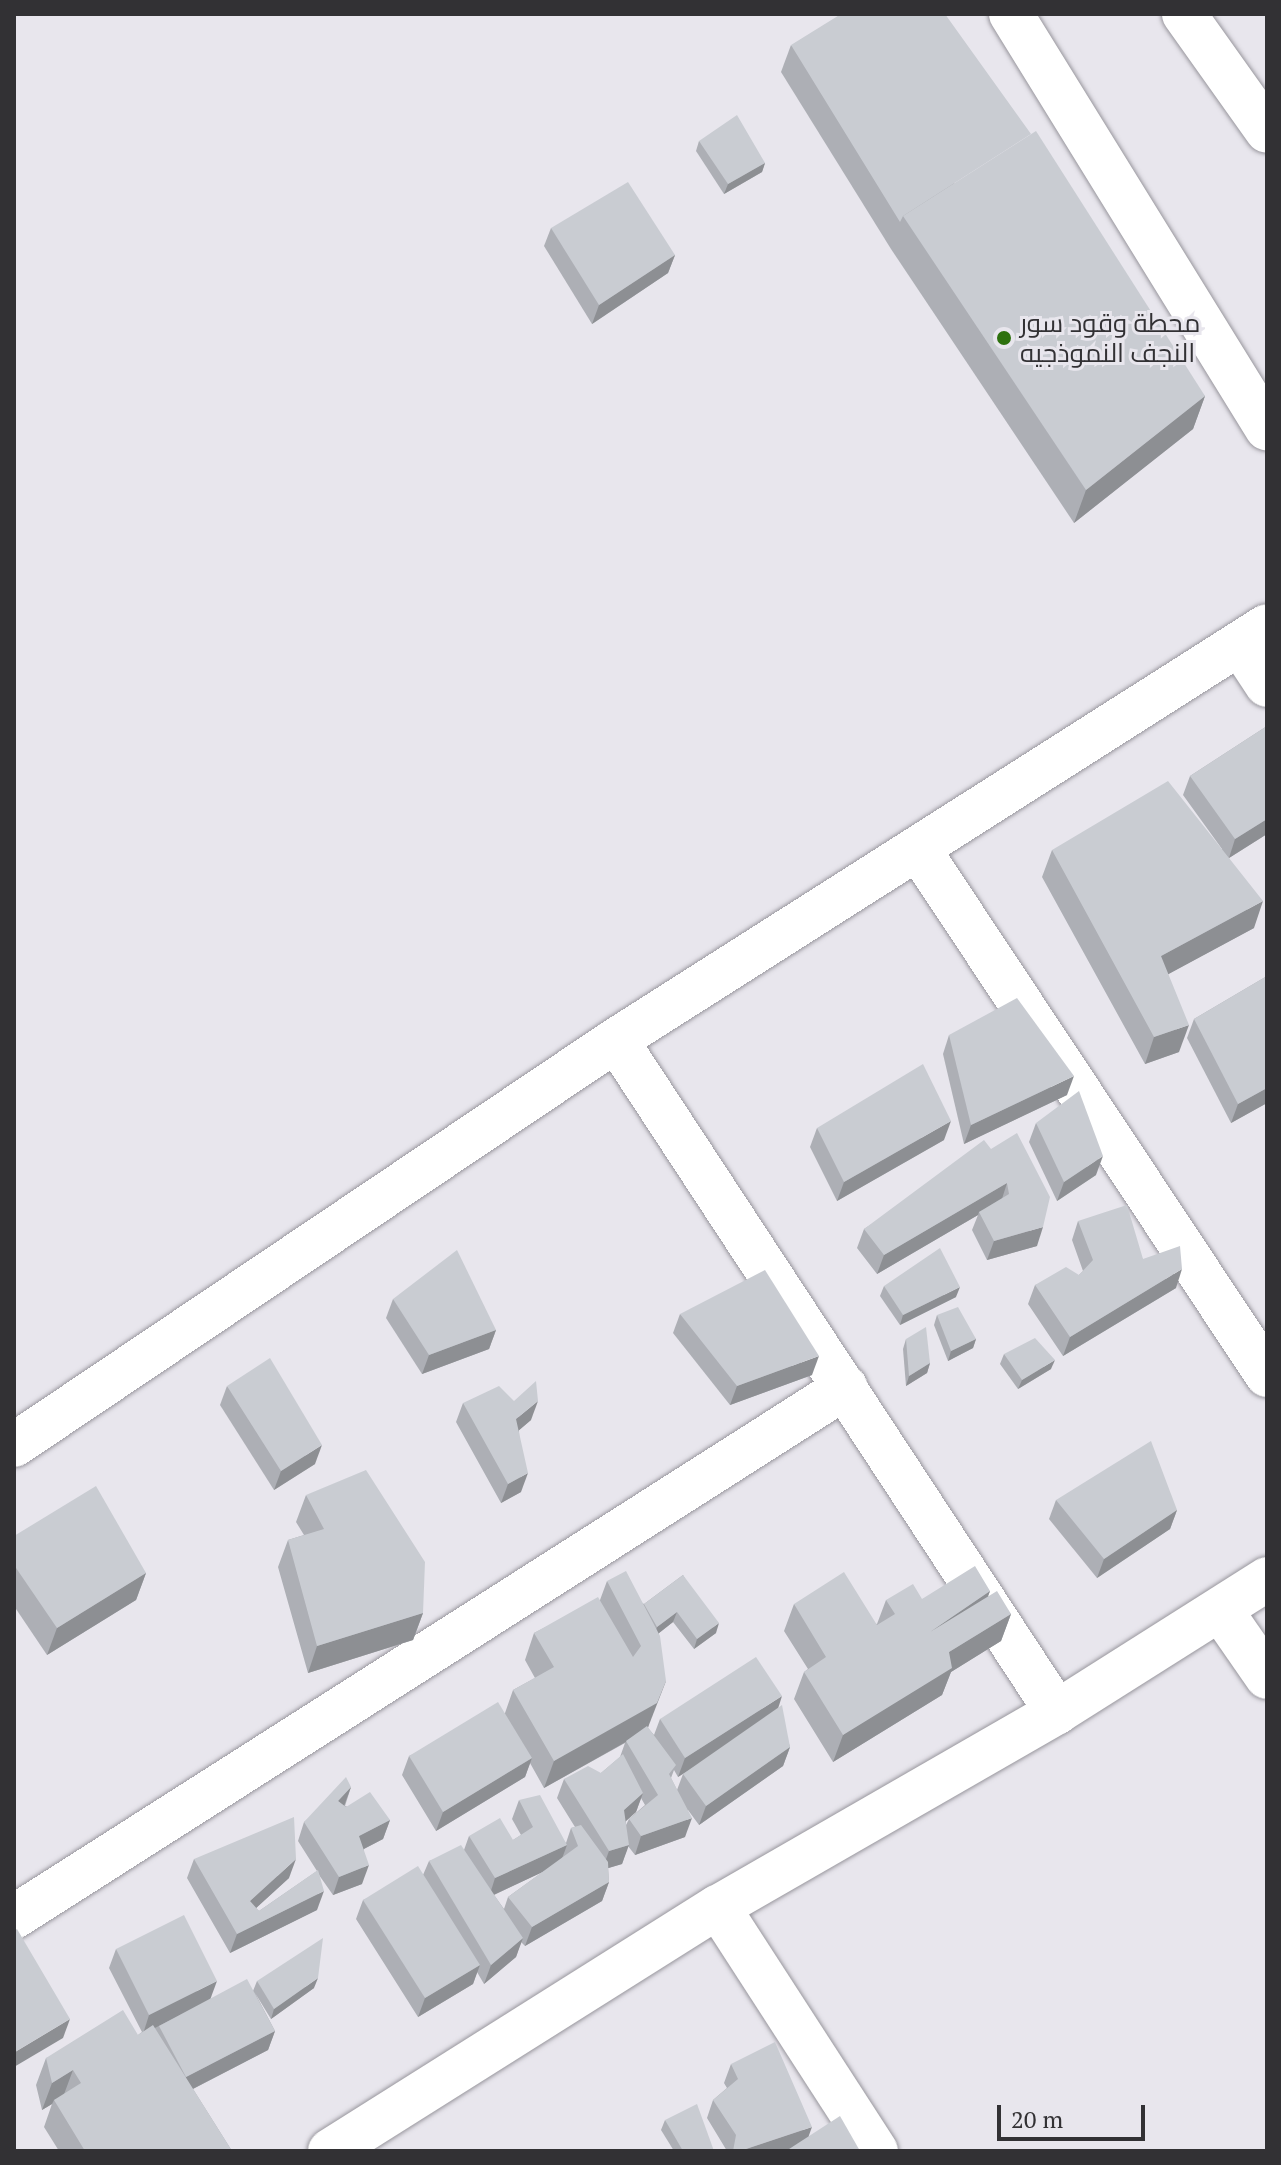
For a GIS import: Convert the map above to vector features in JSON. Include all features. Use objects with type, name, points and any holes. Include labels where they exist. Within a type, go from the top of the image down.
[{"type":"street","points":[[1011,14],[1267,428]]},
{"type":"street","points":[[1184,14],[1267,131]]},
{"type":"street","points":[[14,1445],[616,1040],[1253,635],[1267,685]]},
{"type":"street","points":[[919,850],[1267,1375]]},
{"type":"street","points":[[616,1040],[1057,1712]]},
{"type":"street","points":[[14,1917],[846,1387]]},
{"type":"street","points":[[330,2151],[389,2136],[718,1907],[1057,1712],[1222,1612],[1267,1579]]},
{"type":"street","points":[[1222,1612],[1267,1677]]},
{"type":"street","points":[[718,1907],[876,2151]]},
{"type":"building","points":[[841,14],[945,14],[1031,134],[903,216],[900,222],[791,45]]},
{"type":"building","points":[[737,115],[765,163],[728,184],[699,141]]},
{"type":"building","points":[[1036,131],[1205,396],[1086,490],[903,216]]},
{"type":"building","points":[[628,182],[675,255],[599,305],[551,228]]},
{"type":"building","points":[[1267,726],[1267,819],[1235,839],[1190,776]]},
{"type":"building","points":[[1168,781],[1263,901],[1161,956],[1189,1025],[1154,1037],[1052,850]]},
{"type":"building","points":[[1267,976],[1267,1088],[1238,1104],[1194,1019]]},
{"type":"building","points":[[1017,998],[1074,1076],[971,1125],[949,1035]]},
{"type":"building","points":[[923,1064],[951,1121],[844,1182],[817,1128]]},
{"type":"building","points":[[1079,1091],[1103,1156],[1064,1182],[1036,1123]]},
{"type":"building","points":[[1017,1133],[1050,1197],[1043,1227],[994,1241],[979,1212],[1009,1194],[1007,1183],[884,1255],[864,1229],[984,1140],[991,1149]]},
{"type":"building","points":[[1127,1205],[1143,1259],[1180,1246],[1182,1269],[1070,1337],[1035,1285],[1066,1267],[1079,1275],[1093,1260],[1078,1221]]},
{"type":"building","points":[[940,1248],[960,1287],[903,1315],[884,1286]]},
{"type":"building","points":[[457,1250],[496,1330],[429,1355],[393,1299]]},
{"type":"building","points":[[765,1270],[819,1356],[737,1386],[680,1314]]},
{"type":"building","points":[[958,1307],[976,1339],[951,1351],[937,1315]]},
{"type":"building","points":[[926,1327],[930,1363],[909,1376],[906,1339]]},
{"type":"building","points":[[1035,1338],[1055,1360],[1022,1380],[1004,1354]]},
{"type":"building","points":[[270,1358],[322,1445],[281,1471],[227,1386]]},
{"type":"building","points":[[536,1381],[538,1401],[516,1419],[528,1473],[508,1484],[463,1403],[499,1386],[514,1401]]},
{"type":"building","points":[[1151,1441],[1177,1510],[1104,1559],[1056,1500]]},
{"type":"building","points":[[366,1470],[425,1562],[423,1613],[317,1646],[288,1540],[324,1529],[306,1495]]},
{"type":"building","points":[[96,1486],[146,1573],[57,1628],[14,1565],[14,1536]]},
{"type":"building","points":[[975,1566],[990,1591],[930,1632],[997,1591],[1011,1614],[949,1652],[952,1668],[843,1735],[804,1672],[826,1657],[794,1604],[844,1572],[877,1625],[895,1614],[886,1600],[913,1584],[922,1599]]},
{"type":"building","points":[[626,1571],[660,1636],[666,1681],[657,1703],[554,1761],[513,1690],[554,1667],[534,1633],[598,1597],[633,1657],[641,1646],[607,1581]]},
{"type":"building","points":[[683,1575],[719,1623],[697,1639],[677,1612],[657,1627],[644,1604]]},
{"type":"building","points":[[756,1657],[782,1696],[685,1758],[660,1719]]},
{"type":"building","points":[[498,1702],[532,1758],[443,1812],[409,1756]]},
{"type":"building","points":[[782,1705],[790,1747],[706,1806],[683,1774]]},
{"type":"building","points":[[647,1726],[676,1765],[669,1774],[692,1818],[641,1836],[629,1819],[658,1795],[626,1741]]},
{"type":"building","points":[[623,1754],[643,1793],[624,1810],[629,1845],[609,1851],[564,1779],[588,1766],[601,1773]]},
{"type":"building","points":[[346,1777],[351,1787],[338,1801],[346,1807],[370,1792],[390,1820],[359,1836],[369,1865],[339,1877],[304,1822]]},
{"type":"building","points":[[540,1795],[567,1845],[495,1878],[469,1836],[500,1818],[513,1840],[533,1827],[519,1800]]},
{"type":"building","points":[[294,1817],[296,1859],[250,1901],[259,1911],[318,1870],[324,1891],[237,1934],[194,1859]]},
{"type":"building","points":[[581,1825],[608,1862],[609,1882],[532,1927],[508,1897],[578,1846],[571,1828]]},
{"type":"building","points":[[461,1845],[523,1938],[491,1965],[429,1861]]},
{"type":"building","points":[[418,1866],[480,1965],[425,1998],[363,1900]]},
{"type":"building","points":[[184,1915],[217,1981],[149,2015],[116,1949]]},
{"type":"building","points":[[17,1929],[70,2019],[15,2052],[14,1931]]},
{"type":"building","points":[[323,1938],[318,1978],[274,2009],[257,1981]]},
{"type":"building","points":[[247,1979],[275,2031],[186,2077],[159,2026]]},
{"type":"building","points":[[123,2010],[138,2035],[153,2025],[232,2151],[85,2151],[54,2100],[81,2083],[73,2070],[52,2083],[46,2058]]},
{"type":"building","points":[[775,2042],[812,2127],[733,2151],[736,2135],[713,2100],[738,2079],[731,2064]]},
{"type":"building","points":[[697,2104],[714,2151],[683,2151],[665,2120]]},
{"type":"building","points":[[840,2116],[860,2151],[786,2151]]},
{"type":"place","name":"محطة وقود سور النجف النموذجيه","points":[[1004,338]]}]
